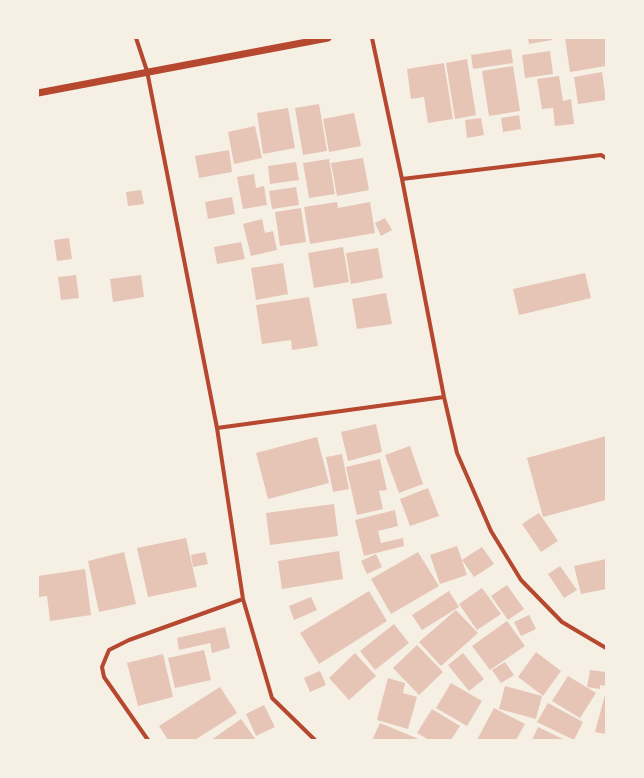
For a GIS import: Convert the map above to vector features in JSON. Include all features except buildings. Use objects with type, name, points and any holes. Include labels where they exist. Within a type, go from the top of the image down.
[{"type":"street","points":[[136,38],[147,71],[216,428],[243,599],[272,698],[315,740]]},
{"type":"street","points":[[38,93],[147,71],[328,38]]},
{"type":"street","points":[[372,38],[402,179],[444,397],[457,453],[490,531],[521,580],[562,622],[606,648]]},
{"type":"street","points":[[402,179],[601,155],[606,158]]},
{"type":"street","points":[[216,428],[444,397]]},
{"type":"street","points":[[148,740],[104,677],[102,667],[106,654],[109,650],[129,640],[243,599]]}]
